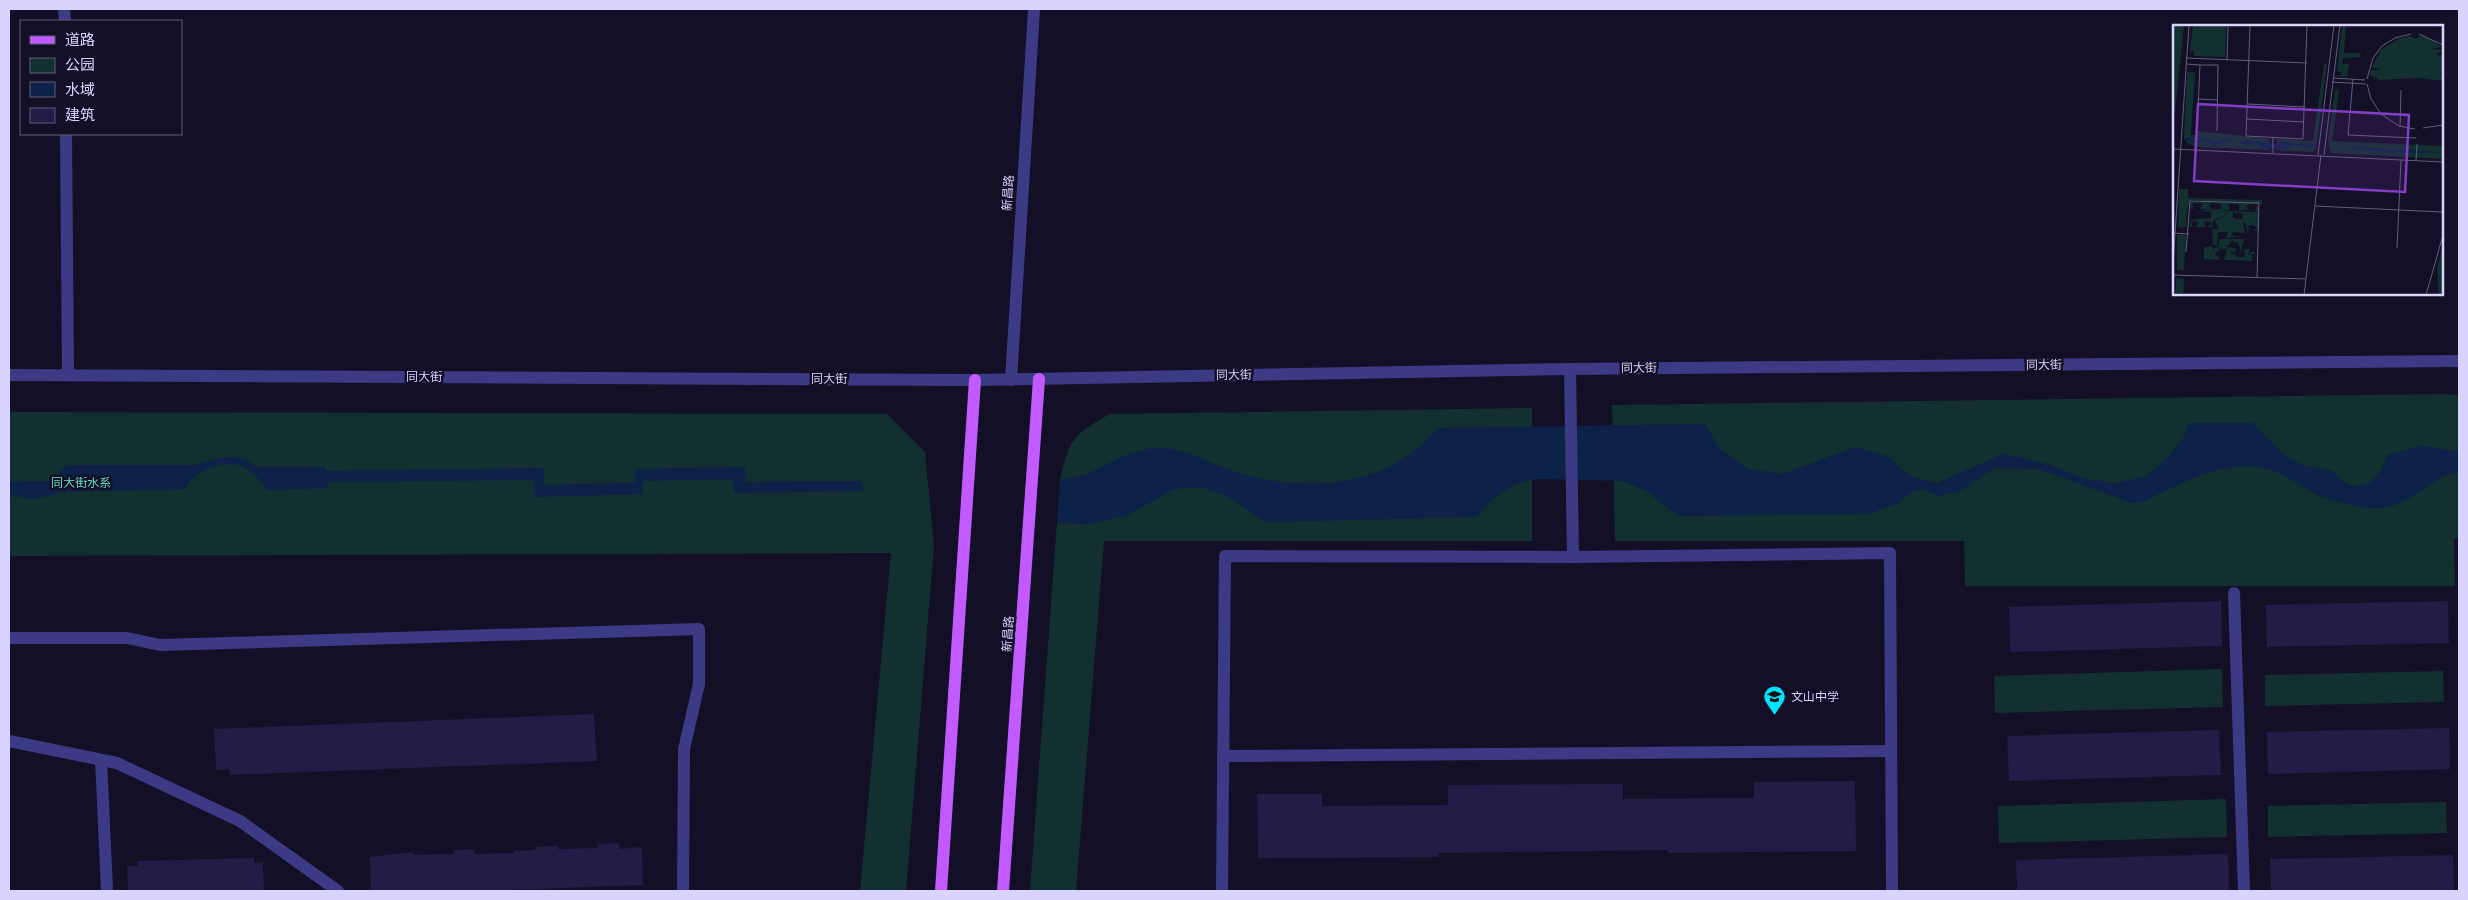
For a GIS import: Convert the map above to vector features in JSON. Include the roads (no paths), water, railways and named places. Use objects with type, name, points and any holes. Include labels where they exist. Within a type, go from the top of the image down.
[{"type":"main road","name":"新昌路","points":[[1003,891],[1039,379]]},
{"type":"main road","points":[[941,891],[975,380]]},
{"type":"street","name":"新昌路","points":[[1010,380],[1034,9]]},
{"type":"street","points":[[66,135],[68,374]]},
{"type":"street","name":"同大街","points":[[9,375],[1010,380],[1570,369],[2459,361]]},
{"type":"street","points":[[1570,369],[1573,557]]},
{"type":"street","points":[[1222,891],[1225,556],[1573,557],[1890,553],[1892,891]]},
{"type":"street","points":[[2234,592],[2244,891]]},
{"type":"street","points":[[9,638],[127,638],[160,644],[699,628],[699,684],[684,750],[683,891]]},
{"type":"street","points":[[9,741],[117,763],[240,821],[338,891]]},
{"type":"street","points":[[1223,756],[1891,751]]},
{"type":"street","points":[[101,760],[107,891]]},
{"type":"water","points":[[2189,423],[2254,423],[2284,454],[2307,466],[2333,471],[2343,481],[2352,485],[2360,486],[2372,480],[2381,469],[2387,455],[2420,446],[2459,451],[2459,472],[2441,478],[2405,501],[2381,508],[2355,506],[2326,498],[2311,492],[2276,472],[2254,467],[2221,469],[2204,474],[2142,502],[2132,503],[2039,469],[1994,468],[1958,492],[1939,496],[1922,489],[1912,492],[1898,503],[1868,514],[1678,516],[1646,491],[1623,481],[1538,479],[1519,483],[1503,491],[1477,517],[1265,522],[1227,496],[1201,487],[1174,489],[1126,516],[1089,524],[1057,523],[1060,480],[1086,474],[1139,451],[1157,448],[1184,452],[1252,476],[1281,482],[1310,484],[1338,482],[1366,476],[1393,465],[1416,449],[1437,428],[1705,424],[1720,449],[1748,469],[1783,474],[1855,447],[1888,456],[1909,476],[1937,483],[2003,454],[2045,463],[2086,479],[2116,483],[2147,476],[2167,458],[2182,440]]},
{"type":"water","points":[[234,457],[246,460],[257,467],[325,467],[326,471],[543,468],[544,485],[635,483],[634,469],[745,467],[746,482],[861,481],[863,491],[734,493],[733,479],[643,481],[643,494],[535,497],[534,480],[327,482],[328,488],[268,490],[246,468],[229,464],[220,465],[203,472],[189,482],[185,489],[60,492],[34,499],[9,494],[9,482],[52,481],[67,465],[196,465],[218,458]]},
{"type":"place","name":"文山中学","points":[[1775,716]]},
{"type":"park label","name":"同大街水系","points":[[81,483]]}]
